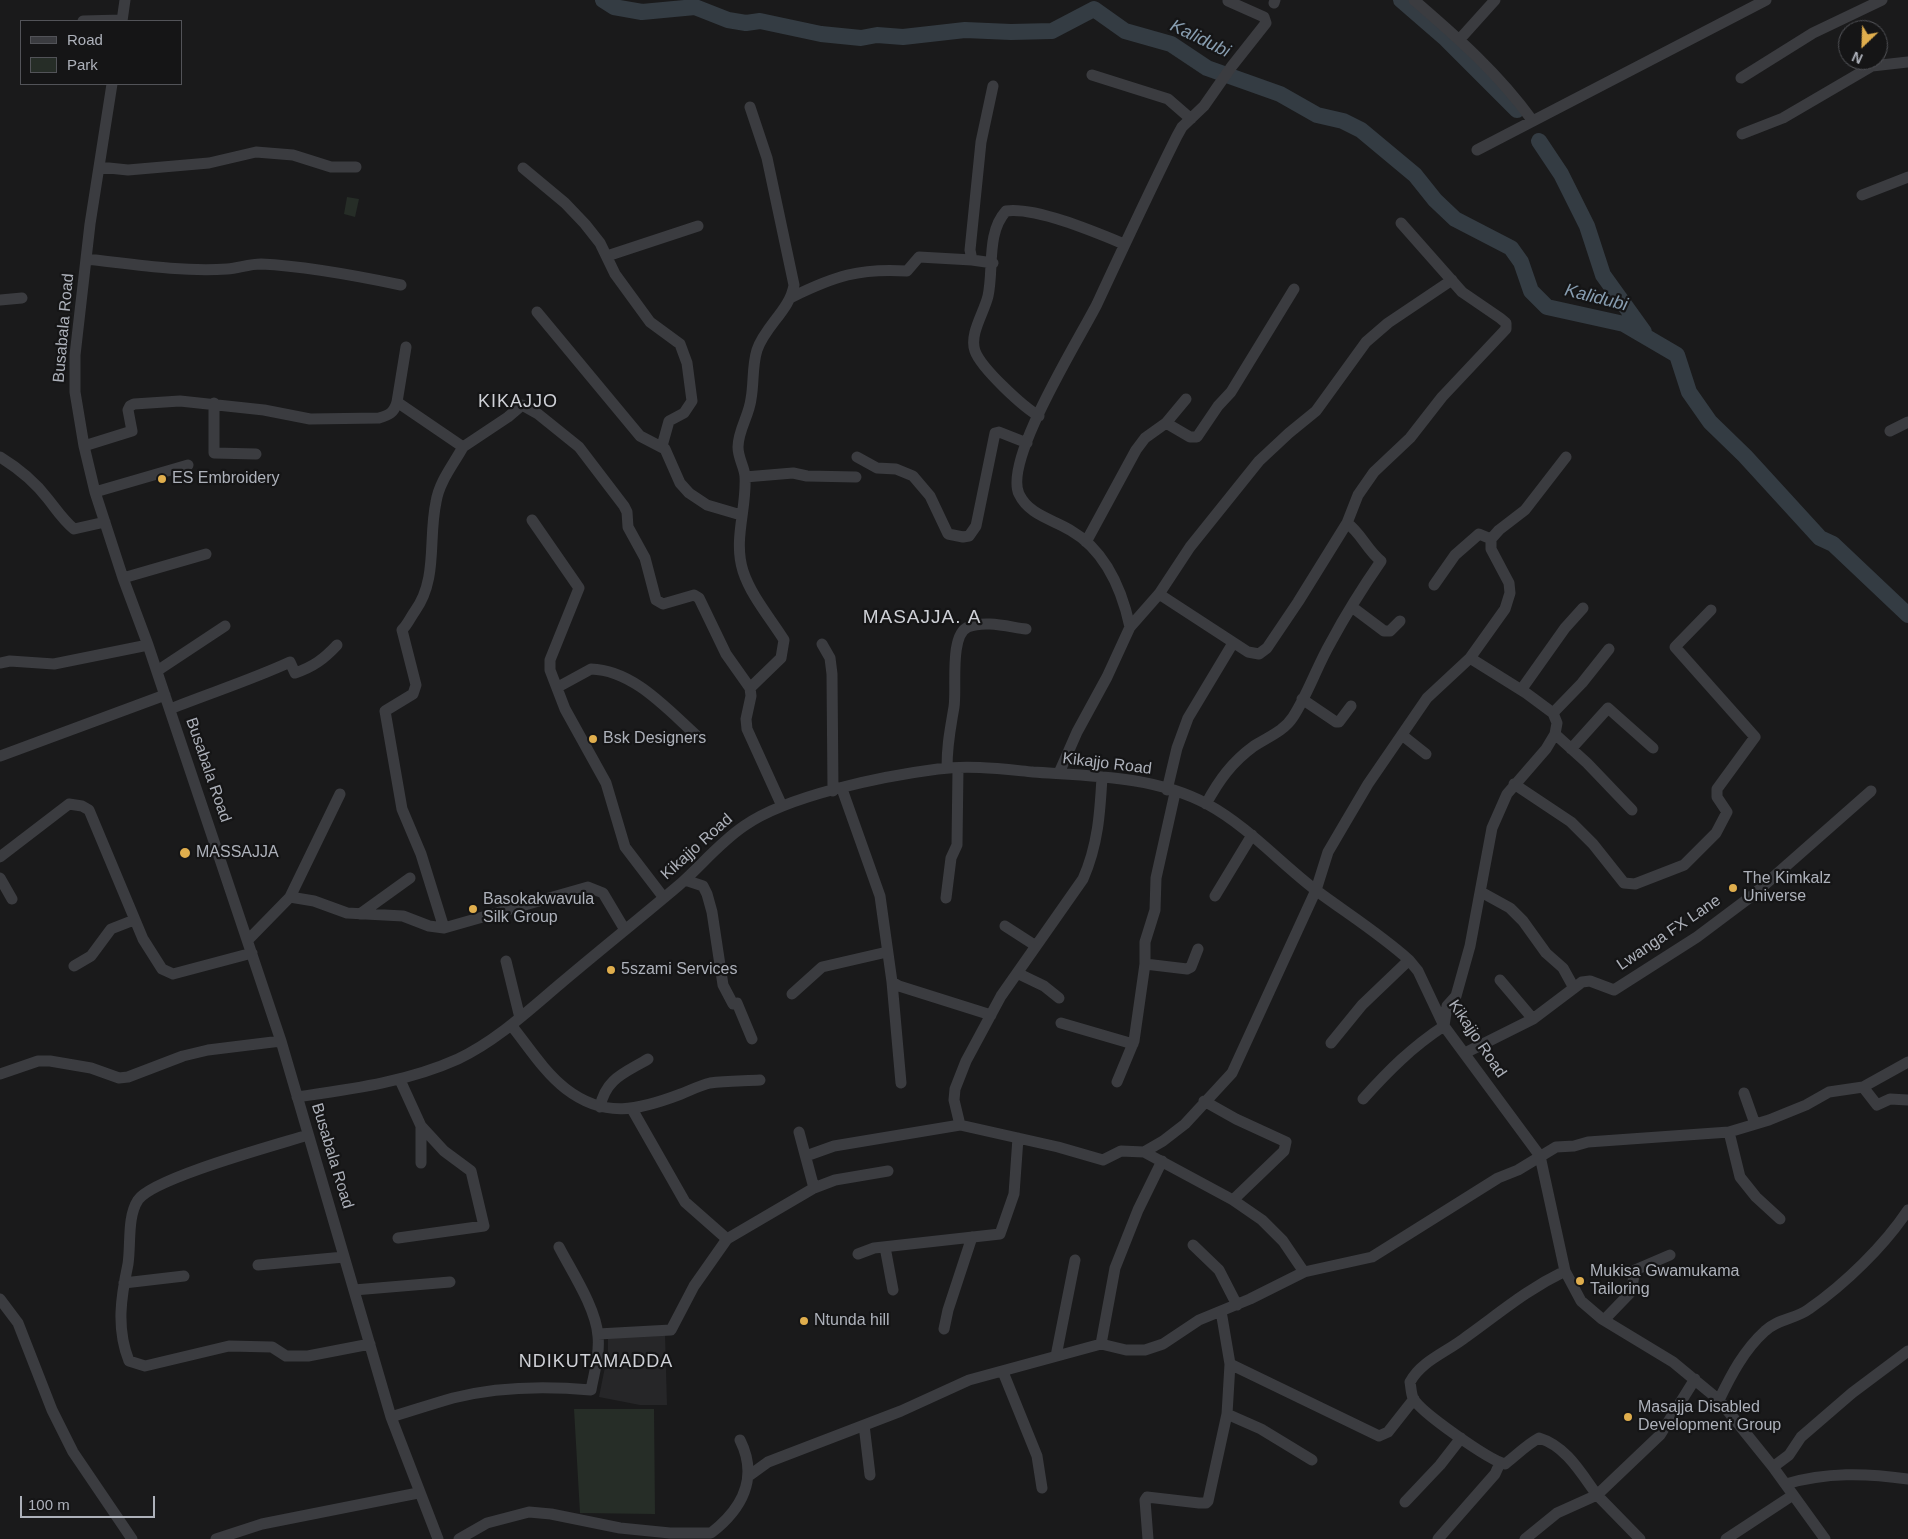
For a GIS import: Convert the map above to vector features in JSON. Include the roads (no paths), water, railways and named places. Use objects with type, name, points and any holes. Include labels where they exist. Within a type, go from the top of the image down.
[{"type":"street","points":[[122,20],[125,0]]},
{"type":"street","points":[[1414,0],[1486,64],[1516,98],[1532,120]]},
{"type":"street","points":[[1459,40],[1495,0]]},
{"type":"street","points":[[1740,78],[1813,33],[1882,0]]},
{"type":"street","points":[[1130,627],[1117,581],[1086,542],[1072,531],[1033,511],[1018,492],[1017,480],[1027,443],[1048,391],[1096,304],[1177,136],[1182,127],[1198,114],[1266,20],[1259,14],[1228,1]]},
{"type":"street","points":[[1477,150],[1762,1]]},
{"type":"street","points":[[1742,134],[1784,118],[1872,66],[1908,62]]},
{"type":"street","points":[[1092,75],[1168,99],[1191,119]]},
{"type":"street","name":"Busabala Road","points":[[112,85],[86,259],[75,355],[75,392],[84,446],[95,492],[123,578],[170,709],[281,1041],[391,1417],[418,1493],[438,1539]]},
{"type":"street","points":[[972,260],[970,250],[980,142],[993,86]]},
{"type":"street","points":[[750,107],[767,158],[792,265],[794,285],[792,297]]},
{"type":"street","points":[[99,168],[128,170],[209,163],[256,152],[293,155],[331,167],[356,167]]},
{"type":"street","points":[[523,168],[585,224],[600,243],[615,274],[650,322],[680,344],[687,363],[692,401],[684,414],[669,421],[662,446]]},
{"type":"street","points":[[1862,195],[1908,177]]},
{"type":"street","points":[[1039,416],[1011,395],[976,353],[975,335],[988,296],[993,263],[993,242],[998,223],[1006,211],[1013,210],[1046,216],[1124,244]]},
{"type":"street","points":[[1160,594],[1254,654],[1259,654],[1267,648],[1347,523],[1358,495],[1374,472],[1410,438],[1442,397],[1506,329],[1506,323],[1469,298],[1401,223]]},
{"type":"street","points":[[606,256],[698,226]]},
{"type":"street","points":[[750,688],[781,658],[784,640],[744,572],[739,546],[745,477],[739,461],[739,434],[751,400],[756,353],[768,328],[792,297],[829,279],[862,271],[907,271],[919,257],[993,263]]},
{"type":"street","points":[[86,259],[176,268],[228,269],[244,265],[264,264],[363,277],[401,285]]},
{"type":"street","points":[[1059,774],[1077,732],[1107,678],[1130,627],[1160,594],[1190,547],[1259,461],[1289,433],[1316,412],[1366,342],[1388,323],[1452,280]]},
{"type":"street","points":[[1166,423],[1190,437],[1197,437],[1218,406],[1231,392],[1294,289]]},
{"type":"street","points":[[0,300],[22,298]]},
{"type":"street","points":[[537,312],[640,436],[662,446],[670,456],[680,483],[689,493],[707,505],[741,514]]},
{"type":"street","points":[[84,446],[132,431],[128,410],[134,404],[180,401],[214,403],[320,418],[379,418],[389,415],[395,409],[397,402],[406,347]]},
{"type":"street","points":[[1086,542],[1128,461],[1146,438],[1166,423],[1186,399]]},
{"type":"street","points":[[397,402],[464,447]]},
{"type":"street","points":[[214,403],[214,453],[256,454]]},
{"type":"street","points":[[444,928],[421,854],[402,809],[385,711],[413,694],[416,685],[402,630],[417,609],[432,571],[430,538],[436,500],[442,483],[464,447],[508,417],[522,405],[538,414],[579,447],[624,506],[627,512],[628,527],[645,558],[658,603],[669,604],[697,595],[726,654],[750,688],[751,696],[746,719],[747,729],[782,806]]},
{"type":"street","points":[[1890,431],[1908,422]]},
{"type":"street","points":[[857,457],[877,468],[896,469],[913,476],[930,496],[948,534],[963,537],[970,536],[976,526],[996,433],[999,432],[1027,443]]},
{"type":"street","points":[[0,457],[25,475],[47,498],[65,522],[74,529],[105,522]]},
{"type":"street","points":[[1144,1152],[1163,1141],[1185,1124],[1204,1101],[1232,1073],[1316,890],[1328,852],[1368,784],[1427,698],[1470,658],[1505,609],[1510,593],[1505,572],[1491,549],[1491,539],[1525,510],[1566,457]]},
{"type":"street","points":[[95,492],[188,465]]},
{"type":"street","points":[[745,477],[793,473],[807,476],[856,477]]},
{"type":"street","points":[[532,520],[578,588],[549,663],[564,709],[606,783],[625,847],[664,898]]},
{"type":"street","points":[[1206,804],[1221,776],[1254,747],[1284,728],[1294,716],[1331,641],[1363,585],[1381,561],[1373,555],[1360,535],[1347,523]]},
{"type":"street","points":[[1434,585],[1455,555],[1479,534],[1491,539]]},
{"type":"street","points":[[123,578],[206,554]]},
{"type":"street","points":[[1352,607],[1384,631],[1390,631],[1400,621]]},
{"type":"street","points":[[1521,690],[1565,628],[1583,608]]},
{"type":"street","points":[[1514,784],[1571,822],[1593,844],[1624,883],[1635,884],[1684,865],[1718,830],[1727,812],[1717,797],[1717,789],[1755,737],[1676,650],[1676,645],[1711,610]]},
{"type":"street","points":[[946,898],[951,858],[957,845],[952,768],[947,739],[954,708],[955,663],[959,636],[969,627],[981,625],[1026,629]]},
{"type":"street","points":[[157,671],[225,626]]},
{"type":"street","points":[[1117,1082],[1133,1044],[1145,964],[1145,942],[1155,910],[1156,878],[1177,748],[1188,718],[1234,643]]},
{"type":"street","points":[[822,644],[830,658],[832,674],[838,790],[880,896],[892,982],[902,1083]]},
{"type":"street","points":[[0,662],[54,664],[148,645]]},
{"type":"street","points":[[170,709],[290,662],[295,673],[308,669],[324,659],[337,645]]},
{"type":"street","points":[[1553,713],[1582,683],[1609,649]]},
{"type":"street","points":[[1363,1100],[1403,1056],[1444,1026],[1447,1006],[1456,996],[1470,946],[1492,828],[1507,794],[1546,749],[1555,734],[1557,723],[1553,713],[1470,658]]},
{"type":"street","points":[[558,687],[591,669],[616,675],[650,694],[696,735]]},
{"type":"street","points":[[0,756],[165,695]]},
{"type":"street","points":[[1302,699],[1336,722],[1339,722],[1351,706]]},
{"type":"street","points":[[1571,749],[1608,708],[1653,748]]},
{"type":"street","points":[[1555,734],[1632,810]]},
{"type":"street","points":[[1402,735],[1426,754]]},
{"type":"street","name":"Kikajjo Road","points":[[297,1097],[369,1087],[400,1080],[458,1059],[494,1038],[664,898],[744,825],[782,806],[838,790],[952,768],[992,768],[1102,777],[1127,780],[1171,791],[1206,804],[1252,835],[1316,890],[1409,960],[1418,971],[1444,1026],[1540,1156],[1565,1271],[1581,1301],[1604,1320],[1673,1362],[1719,1400],[1786,1484],[1825,1539]]},
{"type":"street","points":[[960,1125],[954,1100],[966,1061],[1017,973],[1083,879],[1091,860],[1100,819],[1102,777]]},
{"type":"street","name":"Lwanga FX Lane","points":[[1465,1053],[1533,1019],[1582,982],[1590,981],[1614,990],[1697,937],[1753,895],[1871,791]]},
{"type":"street","points":[[248,940],[290,897],[340,794]]},
{"type":"street","points":[[0,857],[69,804],[82,806],[89,810],[134,920],[143,939],[162,969],[173,974],[252,953]]},
{"type":"street","points":[[1215,896],[1252,835]]},
{"type":"street","points":[[0,878],[12,899]]},
{"type":"street","points":[[360,914],[410,878]]},
{"type":"street","points":[[685,880],[703,886],[708,894],[723,985],[733,1004],[737,1003],[752,1039]]},
{"type":"street","points":[[290,897],[360,914],[403,916],[429,926],[444,928],[588,887],[603,894],[625,930]]},
{"type":"street","points":[[1481,892],[1510,908],[1523,921],[1546,954],[1563,968],[1574,988]]},
{"type":"street","points":[[74,966],[91,956],[110,929],[134,920]]},
{"type":"street","points":[[1005,926],[1036,946]]},
{"type":"street","points":[[1145,964],[1191,967],[1198,949]]},
{"type":"street","points":[[792,994],[822,967],[887,952]]},
{"type":"street","points":[[1331,1043],[1362,1005],[1409,960]]},
{"type":"street","points":[[506,961],[515,1021],[552,1077],[581,1099],[600,1107],[632,1109],[653,1104],[709,1083],[760,1080]]},
{"type":"street","points":[[1017,973],[1044,986],[1058,998]]},
{"type":"street","points":[[1500,980],[1533,1019]]},
{"type":"street","points":[[892,982],[899,986],[991,1015]]},
{"type":"street","points":[[1061,1023],[1133,1044]]},
{"type":"street","points":[[0,1074],[38,1061],[50,1060],[91,1068],[120,1078],[128,1077],[183,1056],[208,1050],[281,1041]]},
{"type":"street","points":[[600,1107],[603,1092],[609,1082],[648,1059]]},
{"type":"street","points":[[750,1475],[768,1462],[901,1412],[969,1380],[1101,1344],[1126,1350],[1145,1350],[1163,1344],[1199,1320],[1237,1305],[1304,1272],[1372,1258],[1498,1178],[1556,1147],[1574,1146],[1588,1142],[1729,1132],[1806,1105],[1829,1092],[1863,1087],[1908,1062]]},
{"type":"street","points":[[398,1238],[484,1226],[471,1171],[444,1151],[422,1126],[400,1080]]},
{"type":"street","points":[[1863,1087],[1877,1105],[1890,1099],[1908,1100]]},
{"type":"street","points":[[1744,1093],[1755,1124]]},
{"type":"street","points":[[1204,1101],[1236,1120],[1286,1142],[1284,1151],[1233,1200]]},
{"type":"street","points":[[632,1109],[685,1202],[727,1238]]},
{"type":"street","points":[[806,1156],[834,1146],[960,1125],[1103,1160],[1121,1151],[1144,1152],[1233,1200],[1262,1220],[1283,1241],[1304,1272]]},
{"type":"street","points":[[421,1163],[422,1126]]},
{"type":"street","points":[[799,1132],[814,1188]]},
{"type":"street","points":[[1729,1132],[1740,1177],[1756,1197],[1780,1219]]},
{"type":"street","points":[[308,1135],[177,1177],[146,1192],[138,1201],[132,1216],[131,1248],[120,1302],[123,1342],[129,1361],[136,1365],[145,1366],[229,1346],[272,1347],[286,1356],[308,1356],[370,1344]]},
{"type":"street","points":[[858,1254],[874,1248],[1000,1234],[1014,1194],[1018,1138]]},
{"type":"street","points":[[1101,1344],[1115,1268],[1138,1210],[1162,1161]]},
{"type":"street","points":[[598,1334],[671,1330],[694,1286],[727,1238],[814,1188],[835,1180],[888,1171]]},
{"type":"street","points":[[1719,1400],[1736,1366],[1766,1330],[1800,1315],[1832,1290],[1875,1253],[1908,1210]]},
{"type":"street","points":[[944,1329],[948,1310],[972,1237]]},
{"type":"street","points":[[1193,1245],[1219,1270],[1237,1305]]},
{"type":"street","points":[[391,1417],[455,1398],[491,1392],[557,1388],[591,1390],[597,1362],[598,1334],[594,1318],[559,1247]]},
{"type":"street","points":[[885,1247],[893,1290]]},
{"type":"street","points":[[1604,1320],[1631,1292],[1634,1270],[1670,1255]]},
{"type":"street","points":[[258,1265],[344,1257]]},
{"type":"street","points":[[1056,1356],[1075,1260]]},
{"type":"street","points":[[1565,1271],[1533,1287],[1465,1338],[1416,1371],[1410,1382],[1414,1399],[1461,1438],[1500,1463],[1505,1464],[1516,1456],[1526,1444],[1539,1438],[1558,1446],[1597,1495],[1640,1539]]},
{"type":"street","points":[[124,1283],[184,1276]]},
{"type":"street","points":[[354,1290],[450,1282]]},
{"type":"street","points":[[0,1299],[18,1323],[52,1410],[73,1452],[132,1539]]},
{"type":"street","points":[[1148,1539],[1145,1500],[1147,1497],[1199,1503],[1208,1501],[1226,1414],[1230,1364],[1221,1311]]},
{"type":"street","points":[[1773,1467],[1789,1455],[1801,1437],[1852,1393],[1908,1351]]},
{"type":"street","points":[[1230,1364],[1380,1436],[1388,1432],[1414,1399]]},
{"type":"street","points":[[1003,1372],[1037,1456],[1042,1488]]},
{"type":"street","points":[[1525,1539],[1557,1513],[1597,1495],[1660,1435],[1695,1379]]},
{"type":"street","points":[[1226,1414],[1261,1429],[1312,1460]]},
{"type":"street","points":[[864,1425],[870,1475]]},
{"type":"street","points":[[1405,1502],[1440,1465],[1461,1438]]},
{"type":"street","points":[[459,1539],[487,1523],[529,1512],[551,1514],[620,1528],[712,1536],[731,1515],[743,1495],[750,1475],[749,1462],[740,1440]]},
{"type":"street","points":[[1438,1539],[1495,1474],[1500,1463]]},
{"type":"street","points":[[1786,1484],[1810,1477],[1841,1474],[1873,1474],[1908,1480]]},
{"type":"street","points":[[216,1539],[262,1524],[418,1493]]},
{"type":"street","points":[[1726,1539],[1794,1495]]},
{"type":"waterway","name":"Kalidubi","points":[[603,0],[614,7],[642,12],[695,7],[728,20],[746,23],[760,21],[821,34],[861,38],[877,35],[903,37],[965,30],[1052,31],[1094,9],[1125,31],[1171,44],[1207,68],[1280,94],[1317,115],[1343,121],[1361,130],[1415,175],[1435,200],[1455,219],[1511,248],[1521,262],[1531,291],[1547,307],[1624,324],[1677,355],[1689,392],[1710,422],[1745,456],[1820,538],[1833,544],[1908,615]]},
{"type":"waterway","name":"Kalidubi","points":[[1401,0],[1446,39],[1517,110]]},
{"type":"waterway","name":"Kalidubi","points":[[1539,141],[1561,174],[1587,226],[1603,275],[1644,332]]},
{"type":"place","name":"ES Embroidery","points":[[162,479]]},
{"type":"place","name":"Bsk Designers","points":[[593,739]]},
{"type":"place","name":"MASSAJJA","points":[[185,853]]},
{"type":"place","name":"The Kimkalz Universe","points":[[1733,888]]},
{"type":"place","name":"Basokakwavula Silk Group","points":[[473,909]]},
{"type":"place","name":"5szami Services","points":[[611,970]]},
{"type":"place","name":"Mukisa Gwamukama Tailoring","points":[[1580,1281]]},
{"type":"place","name":"Ntunda hill","points":[[804,1321]]},
{"type":"place","name":"Masajja Disabled Development Group","points":[[1628,1417]]},
{"type":"district","name":"KIKAJJO","points":[[518,402]]},
{"type":"district","name":"MASAJJA. A","points":[[922,618]]},
{"type":"district","name":"NDIKUTAMADDA","points":[[596,1362]]}]
